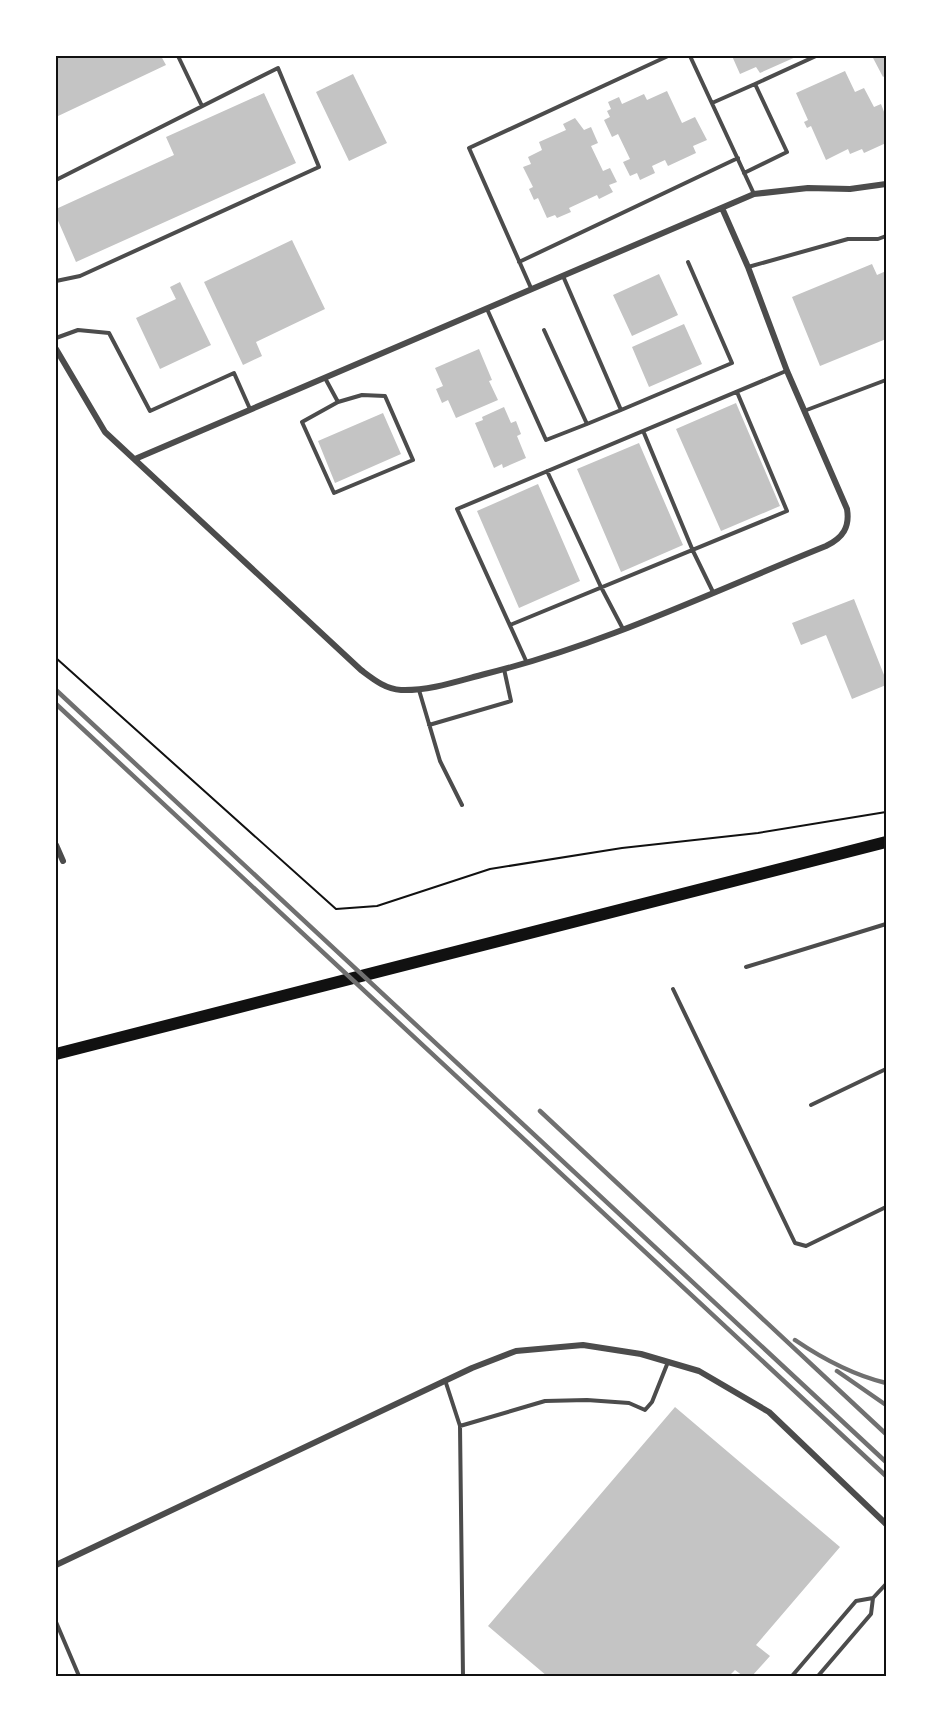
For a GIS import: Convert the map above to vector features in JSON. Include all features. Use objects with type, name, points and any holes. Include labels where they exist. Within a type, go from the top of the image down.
[{"type":"main road","points":[[56,1054],[886,842]]},
{"type":"street","points":[[135,459],[754,194],[808,188],[850,189],[886,184]]},
{"type":"street","points":[[56,349],[105,432],[361,670],[385,686],[398,690],[419,690],[527,663],[623,629],[826,546],[837,540],[845,531],[848,520],[847,509],[787,371],[748,267],[722,208]]},
{"type":"street","points":[[56,845],[63,861]]},
{"type":"street","points":[[56,1565],[445,1379],[516,1351],[583,1345],[641,1354],[699,1371],[770,1412],[886,1524]]},
{"type":"lane","points":[[178,56],[202,106]]},
{"type":"lane","points":[[531,288],[469,148],[668,56]]},
{"type":"lane","points":[[690,56],[754,194]]},
{"type":"lane","points":[[712,103],[816,56]]},
{"type":"lane","points":[[56,180],[278,68],[319,167],[80,276],[56,281]]},
{"type":"lane","points":[[744,173],[787,152],[755,84]]},
{"type":"lane","points":[[519,262],[738,158]]},
{"type":"lane","points":[[748,267],[848,239],[879,239],[886,236]]},
{"type":"lane","points":[[487,308],[546,440],[732,363],[688,262]]},
{"type":"lane","points":[[562,275],[621,410]]},
{"type":"lane","points":[[56,338],[78,330],[110,333],[150,411],[234,373],[250,410]]},
{"type":"lane","points":[[544,330],[587,424]]},
{"type":"lane","points":[[527,663],[457,509],[787,371]]},
{"type":"lane","points":[[325,378],[338,402]]},
{"type":"lane","points":[[804,411],[886,380]]},
{"type":"lane","points":[[510,625],[787,511],[737,393]]},
{"type":"lane","points":[[362,395],[385,396],[413,460],[334,493],[302,422],[338,402],[362,395]]},
{"type":"lane","points":[[644,432],[713,592]]},
{"type":"lane","points":[[547,471],[623,629]]},
{"type":"lane","points":[[429,725],[511,701],[504,669]]},
{"type":"lane","points":[[419,690],[440,761],[462,805]]},
{"type":"lane","points":[[746,967],[886,924]]},
{"type":"lane","points":[[673,989],[795,1243],[806,1246],[886,1207]]},
{"type":"lane","points":[[811,1105],[886,1069]]},
{"type":"lane","points":[[460,1426],[545,1401],[587,1400],[629,1403],[645,1410],[652,1402],[668,1362]]},
{"type":"lane","points":[[445,1379],[460,1426],[463,1677]]},
{"type":"lane","points":[[792,1677],[856,1601],[873,1598],[886,1584]]},
{"type":"lane","points":[[818,1677],[872,1614],[873,1598]]},
{"type":"lane","points":[[56,1622],[79,1677]]},
{"type":"path","points":[[56,658],[336,909],[377,906],[490,869],[622,848],[758,833],[886,812]]},
{"type":"building","points":[[56,56],[161,56],[166,65],[56,117]]},
{"type":"building","points":[[732,56],[798,56],[760,73],[756,67],[740,74]]},
{"type":"building","points":[[872,56],[886,56],[886,75],[883,77]]},
{"type":"building","points":[[845,71],[855,92],[864,88],[874,107],[881,104],[886,117],[886,143],[864,153],[862,149],[850,154],[848,149],[826,160],[811,126],[807,128],[804,122],[808,120],[796,93]]},
{"type":"building","points":[[353,74],[387,143],[349,161],[316,92]]},
{"type":"building","points":[[667,91],[682,123],[695,117],[707,140],[693,146],[696,153],[668,166],[665,160],[652,166],[655,173],[640,180],[637,173],[630,176],[623,162],[630,159],[618,134],[612,137],[604,120],[610,117],[607,111],[611,109],[608,102],[619,97],[622,104],[644,94],[647,100]]},
{"type":"building","points":[[264,93],[296,163],[76,262],[56,216],[56,209],[174,155],[166,137]]},
{"type":"building","points":[[575,118],[584,130],[591,127],[598,143],[591,146],[603,171],[610,168],[617,182],[609,185],[613,192],[599,199],[597,195],[569,208],[571,212],[557,218],[555,215],[547,218],[538,198],[534,200],[529,189],[533,187],[523,167],[531,164],[528,157],[542,150],[539,142],[566,130],[563,124]]},
{"type":"building","points":[[292,240],[325,309],[256,342],[262,356],[243,365],[204,282]]},
{"type":"building","points":[[872,264],[877,275],[886,271],[886,339],[820,366],[792,297]]},
{"type":"building","points":[[659,274],[678,315],[632,336],[613,295]]},
{"type":"building","points":[[180,282],[211,345],[160,369],[136,318],[176,299],[170,287]]},
{"type":"building","points":[[684,324],[702,364],[649,387],[632,347]]},
{"type":"building","points":[[479,349],[492,380],[489,381],[498,400],[456,418],[448,400],[442,403],[436,389],[443,386],[435,368]]},
{"type":"building","points":[[736,403],[780,506],[721,531],[676,429]]},
{"type":"building","points":[[504,407],[511,423],[516,421],[521,434],[517,436],[526,458],[503,468],[502,464],[494,468],[475,423],[483,420],[482,417]]},
{"type":"building","points":[[383,413],[401,454],[335,483],[318,441]]},
{"type":"building","points":[[639,443],[683,545],[621,572],[577,469]]},
{"type":"building","points":[[538,484],[580,581],[519,608],[477,511]]},
{"type":"building","points":[[854,599],[886,685],[852,699],[826,635],[801,645],[792,623]]},
{"type":"building","points":[[675,1407],[840,1547],[756,1645],[770,1656],[752,1676],[743,1676],[735,1670],[729,1676],[547,1676],[488,1626]]},
{"type":"railway","points":[[56,690],[886,1462]]},
{"type":"railway","points":[[56,704],[886,1476]]},
{"type":"railway","points":[[540,1111],[886,1434]]},
{"type":"railway","points":[[795,1340],[839,1366],[886,1383]]},
{"type":"railway","points":[[837,1371],[886,1405]]}]
